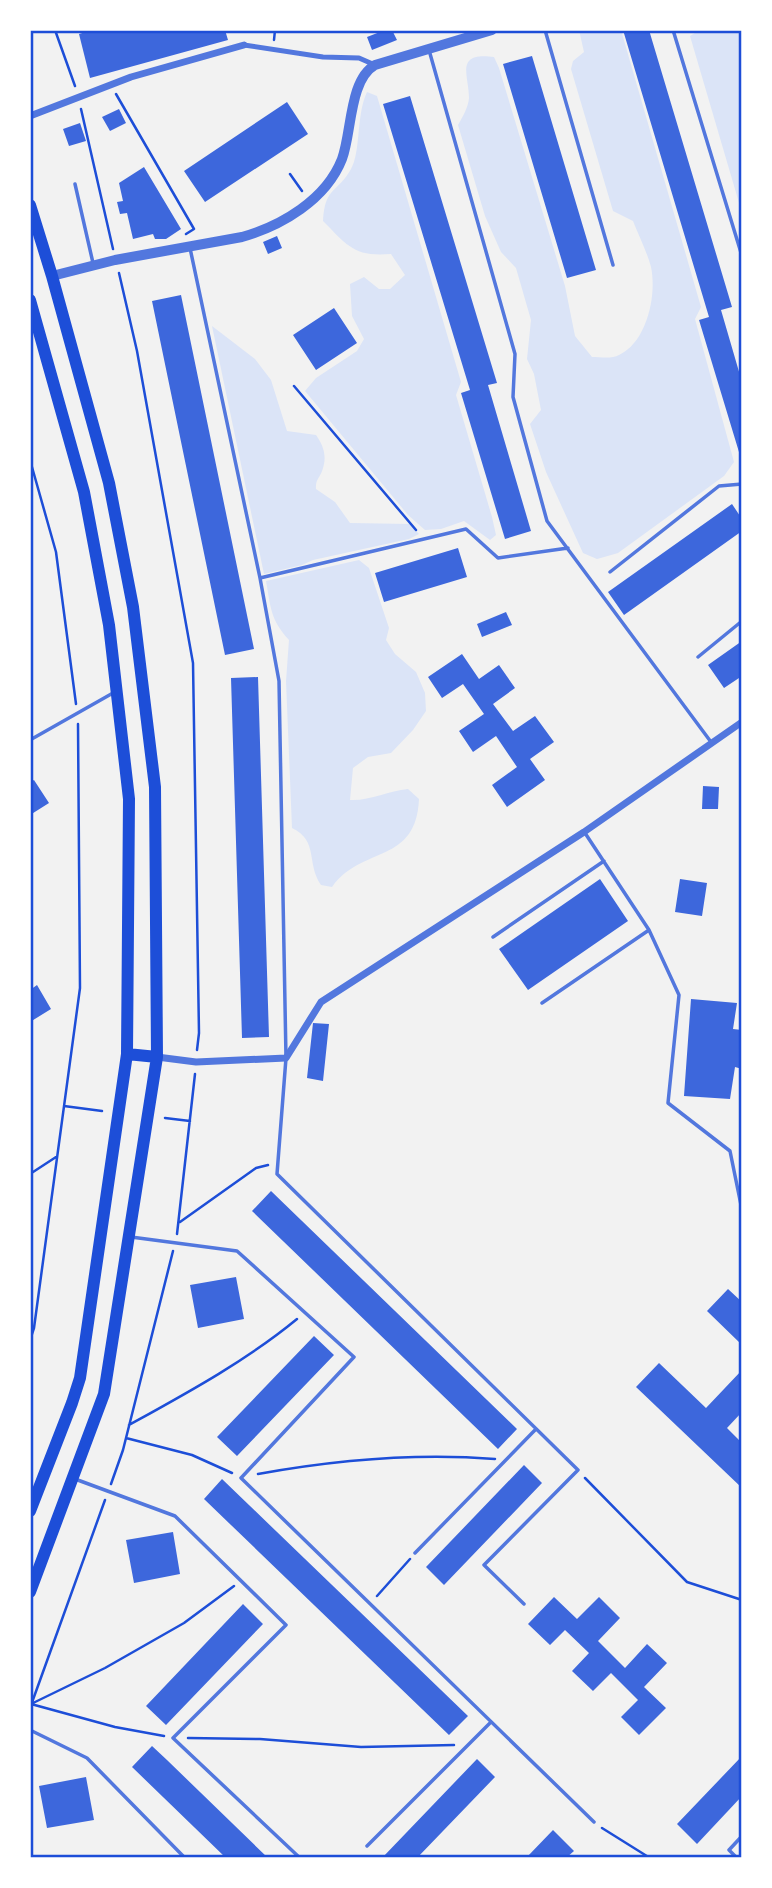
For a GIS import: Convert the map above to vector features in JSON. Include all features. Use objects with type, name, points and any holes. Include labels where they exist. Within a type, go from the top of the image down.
[{"type":"main road","points":[[30,205],[109,483],[134,607],[155,787],[157,1057],[104,1394],[30,1592]]},
{"type":"main road","points":[[30,300],[84,492],[109,625],[129,799],[127,1054],[80,1378],[30,1511]]},
{"type":"main road","points":[[127,1054],[157,1057]]},
{"type":"street","points":[[52,276],[94,265],[261,232],[283,220],[319,193],[340,163],[349,134],[357,88],[368,69],[492,30]]},
{"type":"street","points":[[30,116],[110,85],[244,45],[323,57],[359,58],[376,65]]},
{"type":"street","points":[[157,1057],[196,1062],[286,1058],[321,1002],[584,832],[742,722]]},
{"type":"lane","points":[[545,30],[613,265]]},
{"type":"lane","points":[[673,30],[742,256]]},
{"type":"lane","points":[[429,48],[515,354],[513,397],[547,521],[712,743]]},
{"type":"lane","points":[[75,184],[94,265]]},
{"type":"lane","points":[[190,248],[260,578],[279,681],[286,1058],[277,1174],[578,1470],[484,1565],[524,1604]]},
{"type":"lane","points":[[610,572],[719,486],[742,484]]},
{"type":"lane","points":[[260,578],[467,529],[498,558],[568,548]]},
{"type":"lane","points":[[698,657],[742,621]]},
{"type":"lane","points":[[30,740],[118,691]]},
{"type":"lane","points":[[584,832],[649,930],[679,995],[668,1103],[730,1151],[742,1210]]},
{"type":"lane","points":[[493,937],[604,862]]},
{"type":"lane","points":[[542,1003],[649,930]]},
{"type":"lane","points":[[128,1237],[237,1251],[354,1357],[241,1478],[594,1822]]},
{"type":"lane","points":[[415,1553],[536,1429]]},
{"type":"lane","points":[[73,1478],[176,1516],[286,1625],[173,1738],[300,1858]]},
{"type":"lane","points":[[367,1846],[491,1721]]},
{"type":"lane","points":[[30,1730],[88,1758],[185,1858]]},
{"type":"lane","points":[[737,1858],[729,1850],[742,1836]]},
{"type":"path","points":[[110,85],[194,229],[185,234]]},
{"type":"path","points":[[290,174],[301,191]]},
{"type":"path","points":[[294,386],[424,539]]},
{"type":"path","points":[[30,460],[56,552],[78,713],[80,988],[34,1328],[30,1340]]},
{"type":"path","points":[[63,1106],[102,1111]]},
{"type":"path","points":[[165,1118],[190,1121]]},
{"type":"path","points":[[30,1174],[56,1157]]},
{"type":"path","points":[[180,1222],[257,1168],[278,1162]]},
{"type":"path","points":[[129,1426],[202,1385],[269,1342],[304,1313]]},
{"type":"path","points":[[126,1438],[192,1455],[241,1478],[324,1462],[462,1456],[506,1460]]},
{"type":"path","points":[[578,1470],[687,1582],[742,1600]]},
{"type":"path","points":[[370,1604],[415,1553]]},
{"type":"path","points":[[241,1581],[184,1623],[105,1668],[31,1704],[115,1727],[173,1738],[260,1739],[361,1747],[468,1744]]},
{"type":"path","points":[[594,1822],[650,1858]]},
{"type":"shaded area","points":[[579,30],[621,30],[701,307],[695,319],[734,462],[724,476],[618,553],[597,559],[583,553],[546,472],[530,424],[541,410],[534,374],[527,359],[531,320],[516,268],[501,252],[485,216],[458,125],[469,98],[466,67],[473,58],[494,57],[565,286],[575,336],[592,357],[613,357],[629,349],[637,340],[648,317],[652,291],[651,267],[633,221],[613,211],[571,69],[573,61],[584,52]]},
{"type":"shaded area","points":[[700,30],[742,30],[742,213],[690,36]]},
{"type":"shaded area","points":[[367,92],[377,96],[461,382],[456,395],[492,517],[496,535],[490,540],[464,521],[441,529],[425,530],[408,515],[305,391],[316,378],[357,351],[364,339],[352,316],[350,284],[364,277],[379,289],[390,289],[405,275],[391,254],[368,254],[352,248],[323,221],[329,196],[346,177],[354,162],[361,111]]},
{"type":"shaded area","points":[[212,326],[255,359],[271,380],[287,431],[316,435],[324,450],[325,459],[316,489],[335,502],[350,523],[410,524],[419,534],[409,539],[313,560],[264,574]]},
{"type":"shaded area","points":[[359,560],[369,568],[389,628],[386,640],[395,654],[416,672],[425,693],[426,711],[413,730],[391,753],[368,757],[353,768],[350,800],[408,789],[419,799],[416,820],[408,835],[398,845],[344,874],[332,887],[321,885],[306,839],[292,828],[286,681],[289,640],[275,619],[266,581]]},
{"type":"building","points":[[92,30],[225,30],[228,40],[90,78],[79,34]]},
{"type":"building","points":[[392,30],[397,40],[372,50],[367,37]]},
{"type":"building","points":[[623,30],[649,30],[732,307],[721,310],[742,382],[742,462],[699,320],[709,317]]},
{"type":"building","points":[[532,56],[596,270],[567,278],[503,64]]},
{"type":"building","points":[[410,96],[497,383],[488,385],[531,531],[505,539],[461,393],[470,390],[383,104]]},
{"type":"building","points":[[287,102],[308,134],[205,202],[184,171]]},
{"type":"building","points":[[119,109],[126,123],[110,131],[102,117]]},
{"type":"building","points":[[80,123],[86,141],[69,146],[63,129]]},
{"type":"building","points":[[144,167],[181,229],[166,239],[155,239],[153,234],[133,239],[127,213],[120,214],[117,202],[123,201],[119,183]]},
{"type":"building","points":[[277,236],[282,248],[268,254],[263,242]]},
{"type":"building","points":[[181,295],[254,649],[225,655],[152,301]]},
{"type":"building","points":[[334,308],[357,343],[316,370],[293,335]]},
{"type":"building","points":[[732,504],[742,519],[742,531],[624,615],[608,592]]},
{"type":"building","points":[[458,548],[467,577],[384,602],[375,573]]},
{"type":"building","points":[[506,612],[512,625],[482,637],[477,624]]},
{"type":"building","points":[[742,641],[742,676],[724,688],[708,665]]},
{"type":"building","points":[[462,654],[479,679],[499,665],[515,688],[493,704],[513,731],[535,716],[554,742],[530,759],[545,780],[507,807],[492,785],[517,767],[496,736],[473,752],[459,731],[484,714],[463,684],[442,698],[428,677]]},
{"type":"building","points":[[258,677],[269,1037],[242,1038],[231,678]]},
{"type":"building","points":[[34,780],[49,803],[30,815],[30,782]]},
{"type":"building","points":[[703,786],[719,787],[718,809],[702,809]]},
{"type":"building","points":[[600,879],[628,921],[528,990],[499,949]]},
{"type":"building","points":[[680,879],[707,883],[702,916],[675,912]]},
{"type":"building","points":[[37,985],[51,1009],[30,1022],[30,990]]},
{"type":"building","points":[[691,999],[737,1003],[733,1029],[742,1030],[742,1069],[735,1067],[730,1099],[684,1096]]},
{"type":"building","points":[[313,1023],[329,1024],[323,1081],[307,1078]]},
{"type":"building","points":[[271,1191],[517,1429],[498,1449],[252,1211]]},
{"type":"building","points":[[236,1277],[244,1319],[198,1328],[190,1285]]},
{"type":"building","points":[[728,1289],[742,1302],[742,1345],[707,1311]]},
{"type":"building","points":[[314,1336],[334,1355],[237,1456],[217,1437]]},
{"type":"building","points":[[659,1363],[706,1408],[742,1370],[742,1412],[727,1428],[742,1443],[742,1488],[636,1387]]},
{"type":"building","points":[[524,1465],[542,1483],[444,1585],[426,1567]]},
{"type":"building","points":[[222,1479],[468,1716],[449,1735],[204,1499]]},
{"type":"building","points":[[173,1532],[180,1574],[134,1583],[126,1540]]},
{"type":"building","points":[[554,1597],[577,1619],[599,1597],[620,1618],[598,1641],[625,1668],[647,1644],[667,1663],[644,1687],[666,1708],[639,1735],[621,1717],[638,1700],[611,1673],[593,1691],[572,1671],[589,1653],[565,1630],[550,1645],[528,1624]]},
{"type":"building","points":[[243,1604],[263,1624],[166,1725],[146,1706]]},
{"type":"building","points":[[152,1746],[268,1858],[226,1858],[132,1767]]},
{"type":"building","points":[[742,1756],[742,1796],[697,1844],[677,1824]]},
{"type":"building","points":[[477,1759],[495,1777],[417,1858],[382,1858]]},
{"type":"building","points":[[86,1777],[94,1820],[47,1828],[39,1786]]},
{"type":"building","points":[[553,1830],[574,1851],[566,1858],[528,1858],[527,1857]]}]
